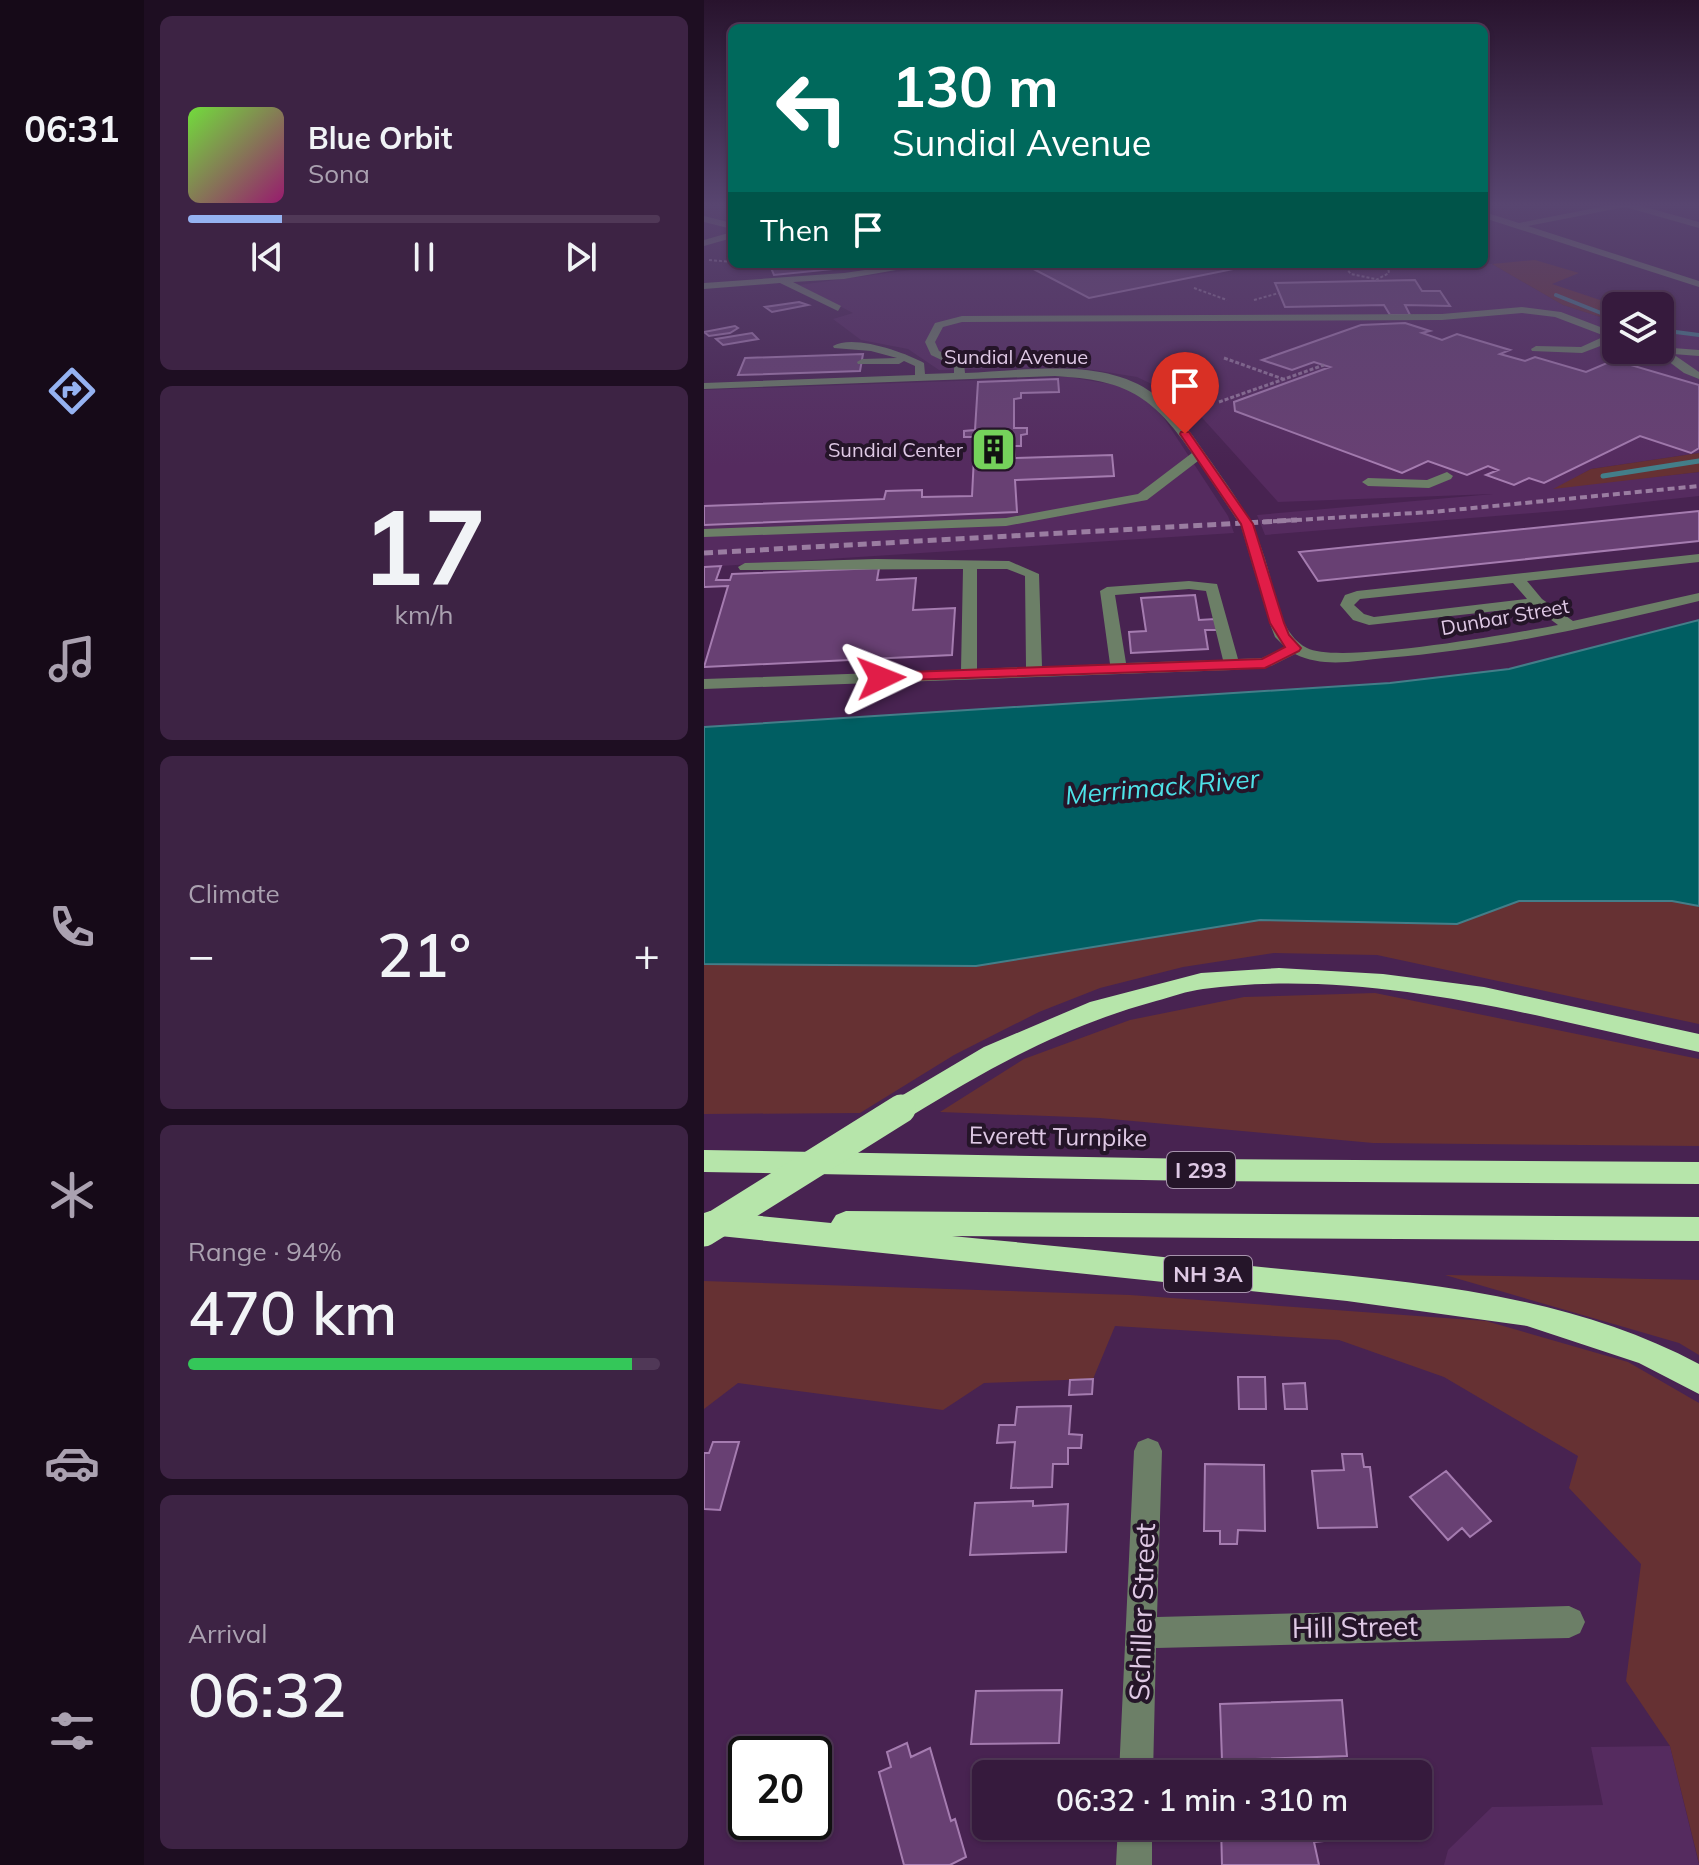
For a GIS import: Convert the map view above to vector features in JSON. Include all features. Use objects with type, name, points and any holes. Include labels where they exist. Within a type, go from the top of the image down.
[{"type":"highway","points":[[704,1232],[993,1054],[1099,1008],[1201,981],[1279,976],[1383,982],[1484,996],[1699,1043]]},
{"type":"highway","name":"Everett Turnpike","points":[[704,1161],[1245,1170],[1699,1173]]},
{"type":"highway","points":[[704,1222],[1699,1229]]},
{"type":"highway","name":"NH 3A","points":[[704,1222],[1347,1288],[1527,1313],[1649,1353],[1699,1380]]},
{"type":"street","points":[[805,292],[838,308]]},
{"type":"street","points":[[959,376],[960,365],[935,353],[930,342],[939,325],[962,319],[1412,317],[1522,310],[1557,314],[1602,331]]},
{"type":"street","points":[[1536,349],[1582,350],[1602,342]]},
{"type":"street","points":[[838,346],[889,350],[920,365],[920,378]]},
{"type":"street","points":[[1674,351],[1699,353]]},
{"type":"street","points":[[1674,359],[1685,371],[1699,376]]},
{"type":"street","points":[[862,362],[911,360]]},
{"type":"street","name":"Sundial Avenue","points":[[704,386],[1073,374],[1120,381],[1161,402],[1247,524],[1277,623],[1283,637],[1294,648]]},
{"type":"street","points":[[704,533],[1006,522],[1045,516],[1142,497],[1199,454]]},
{"type":"street","points":[[1368,482],[1429,484],[1447,476]]},
{"type":"street","points":[[1537,602],[1374,621],[1363,620],[1347,605],[1350,598],[1357,595],[1699,558]]},
{"type":"street","points":[[745,567],[876,563],[1009,565],[1032,574],[1034,672]]},
{"type":"street","points":[[1505,564],[1537,602],[1571,627]]},
{"type":"street","points":[[969,674],[970,565]]},
{"type":"street","points":[[1119,669],[1107,591],[1189,585],[1212,587],[1232,665]]},
{"type":"street","name":"Dunbar Street","points":[[1294,648],[1314,656],[1435,650],[1571,627],[1699,597]]},
{"type":"street","points":[[704,684],[1265,663],[1294,648]]},
{"type":"street","name":"Schiller Street","points":[[1136,1760],[1148,1451]]},
{"type":"street","name":"Hill Street","points":[[1141,1633],[1569,1622]]},
{"type":"street","points":[[1134,1865],[1135,1840]]},
{"type":"path","points":[[1246,305],[1263,296],[1279,293]]},
{"type":"path","points":[[1224,358],[1284,379]]},
{"type":"path","points":[[1219,402],[1324,365]]},
{"type":"shaded area","points":[[813,292],[1541,292],[1563,305],[1602,318],[1602,364],[1674,364],[1674,333],[1699,337],[1699,453],[1591,469],[1559,487],[1699,472],[1699,496],[1265,535],[1257,515],[1493,494],[1278,502],[1187,401],[1137,377],[1069,366],[939,370],[908,349],[861,340],[833,319],[853,313]]},
{"type":"shaded area","points":[[1541,292],[1576,292],[1602,301],[1602,318],[1563,305]]},
{"type":"shaded area","name":"Sundial Center","points":[[1068,377],[1122,386],[1156,406],[1228,516],[1234,533],[704,567],[704,390]]},
{"type":"shaded area","points":[[1699,453],[1699,472],[1553,489],[1591,469]]},
{"type":"shaded area","points":[[1519,901],[1672,901],[1699,906],[1699,1024],[1377,955],[1274,953],[1183,967],[1100,988],[1039,1012],[954,1055],[860,1113],[704,1114],[704,964],[976,966],[1260,920],[1457,924]]},
{"type":"shaded area","points":[[1375,993],[1699,1059],[1699,1146],[1373,1143],[1100,1118],[940,1112],[1024,1059],[1130,1020],[1244,997]]},
{"type":"shaded area","points":[[1445,1275],[1699,1280],[1699,1355],[1679,1343]]},
{"type":"shaded area","points":[[704,1281],[1130,1295],[1486,1321],[1628,1362],[1699,1403],[1699,1863],[1670,1746],[1626,1681],[1641,1564],[1569,1488],[1578,1456],[1444,1377],[1339,1340],[1115,1326],[1093,1379],[984,1383],[943,1410],[738,1383],[704,1409]]},
{"type":"shaded area","points":[[1670,1746],[1699,1865],[1444,1865],[1448,1850],[1492,1807],[1603,1805],[1591,1747]]},
{"type":"water","name":"Merrimack River","points":[[1699,620],[1699,906],[1672,901],[1519,901],[1457,924],[1260,920],[976,966],[704,964],[704,727],[1390,683],[1509,669]]},
{"type":"building","points":[[1078,292],[1119,292],[1089,298]]},
{"type":"building","points":[[1279,292],[1441,292],[1450,306],[1405,305],[1410,315],[1390,315],[1384,305],[1285,307]]},
{"type":"building","points":[[799,302],[808,305],[772,312],[765,307]]},
{"type":"building","points":[[1405,323],[1430,331],[1422,333],[1442,340],[1457,334],[1510,350],[1500,354],[1525,361],[1535,357],[1586,372],[1605,364],[1628,364],[1699,385],[1699,448],[1691,453],[1640,436],[1544,483],[1529,478],[1514,485],[1486,475],[1498,470],[1488,466],[1467,475],[1428,461],[1402,473],[1235,411],[1234,402],[1330,367],[1314,362],[1292,370],[1262,360],[1361,325]]},
{"type":"building","points":[[738,328],[730,333],[709,336],[704,332]]},
{"type":"building","points":[[752,333],[758,339],[723,345],[716,339]]},
{"type":"building","points":[[863,354],[860,371],[738,375],[745,358]]},
{"type":"building","name":"Sundial Center","points":[[1058,379],[1059,392],[1021,393],[1021,398],[1014,399],[1014,428],[1027,428],[1027,434],[1021,435],[1021,446],[1014,446],[1015,458],[1112,455],[1114,476],[1015,480],[1017,512],[704,525],[704,506],[884,499],[886,491],[922,490],[922,497],[972,496],[975,437],[964,437],[964,431],[975,430],[978,382]]},
{"type":"building","points":[[1699,511],[1699,541],[1318,581],[1299,552]]},
{"type":"building","points":[[721,566],[716,580],[730,580],[732,574],[879,568],[877,580],[916,578],[913,610],[955,608],[952,655],[704,667],[728,586],[704,587],[704,567]]},
{"type":"building","points":[[1195,595],[1199,620],[1215,619],[1218,630],[1205,630],[1208,649],[1131,653],[1129,632],[1146,631],[1141,598]]},
{"type":"building","points":[[1238,1377],[1265,1377],[1266,1409],[1239,1409]]},
{"type":"building","points":[[1093,1379],[1092,1394],[1069,1395],[1070,1380]]},
{"type":"building","points":[[1305,1383],[1307,1409],[1285,1409],[1283,1384]]},
{"type":"building","points":[[1071,1406],[1069,1434],[1082,1435],[1081,1448],[1068,1448],[1068,1464],[1053,1464],[1052,1487],[1011,1488],[1015,1442],[997,1443],[999,1425],[1015,1425],[1017,1407]]},
{"type":"building","points":[[713,1442],[739,1442],[720,1510],[704,1509],[704,1453],[709,1453]]},
{"type":"building","points":[[1342,1454],[1362,1454],[1364,1467],[1370,1467],[1377,1527],[1318,1528],[1312,1471],[1344,1470]]},
{"type":"building","points":[[1205,1464],[1264,1465],[1265,1531],[1238,1530],[1237,1544],[1220,1544],[1220,1531],[1204,1531]]},
{"type":"building","points":[[1446,1471],[1491,1521],[1470,1537],[1462,1528],[1448,1540],[1410,1497]]},
{"type":"building","points":[[1033,1501],[1033,1506],[1068,1504],[1066,1552],[970,1555],[975,1503]]},
{"type":"building","points":[[1062,1690],[1059,1743],[971,1744],[976,1691]]},
{"type":"building","points":[[1342,1700],[1347,1756],[1222,1760],[1220,1704]]},
{"type":"building","points":[[907,1743],[911,1757],[930,1748],[951,1821],[955,1819],[966,1857],[950,1865],[904,1865],[879,1772],[891,1767],[887,1752]]},
{"type":"building","points":[[1221,1840],[1323,1840],[1314,1842],[1319,1865],[1222,1865]]},
{"type":"waterway","points":[[1556,295],[1602,313]]},
{"type":"waterway","points":[[1674,332],[1699,335]]},
{"type":"waterway","points":[[1603,476],[1699,461]]},
{"type":"railway","points":[[1278,521],[1432,512],[1699,486]]},
{"type":"railway","points":[[1278,521],[1297,520]]},
{"type":"railway","points":[[704,553],[1278,521]]},
{"type":"railway","points":[[1262,522],[1278,521]]},
{"type":"place","name":"Sundial Center","points":[[994,450]]},
{"type":"route","points":[[881,678],[1265,663],[1294,648],[1283,637],[1277,623],[1247,524],[1185,434]]}]
